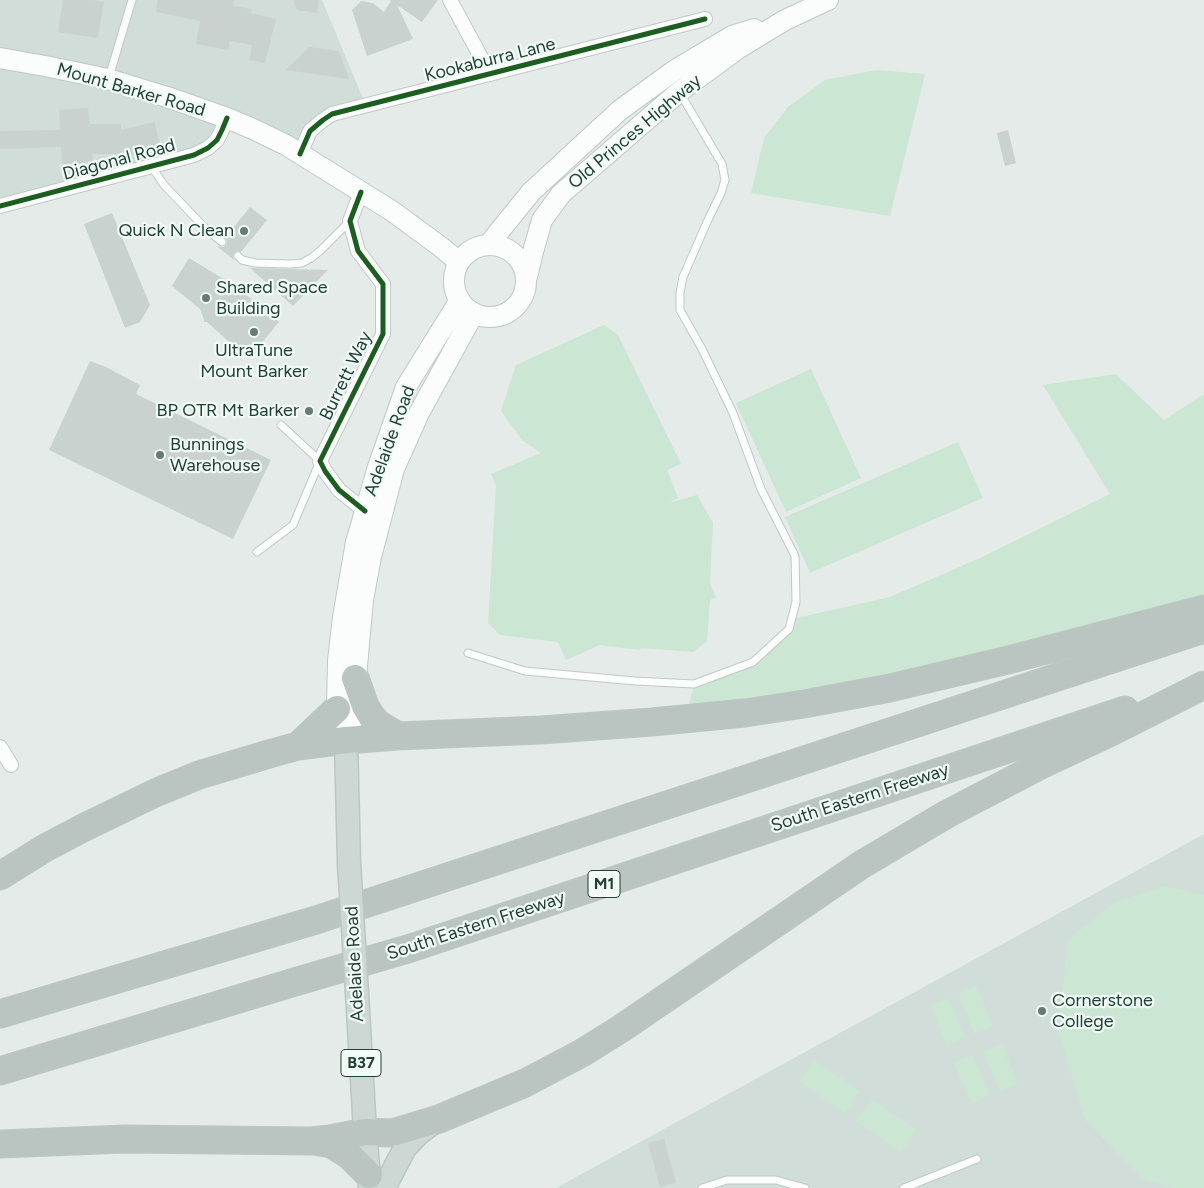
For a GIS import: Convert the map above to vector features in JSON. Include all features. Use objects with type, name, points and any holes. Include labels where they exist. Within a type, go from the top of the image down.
[{"type":"highway","points":[[0,876],[45,848],[155,793],[200,775],[298,746],[398,736],[541,730],[745,713],[890,688],[1204,610]]},
{"type":"highway","points":[[0,1014],[316,920],[1204,629]]},
{"type":"highway","points":[[355,678],[365,706],[371,716],[378,724],[398,736]]},
{"type":"highway","points":[[0,1144],[125,1139],[311,1141],[365,1132],[396,1132],[439,1119],[525,1083],[582,1053],[622,1028],[861,865],[947,814],[1040,764],[1107,734],[1204,684]]},
{"type":"highway","name":"South Eastern Freeway","points":[[0,1071],[411,948],[1204,684]]},
{"type":"highway","points":[[298,746],[337,709]]},
{"type":"highway","points":[[311,1141],[332,1144],[349,1156],[374,1184]]},
{"type":"main road","name":"Old Princes Highway","points":[[527,277],[532,252],[542,220],[561,194],[679,92],[739,48],[785,20],[828,0]]},
{"type":"main road","name":"Old Princes Highway","points":[[489,244],[531,192],[620,110],[675,70],[732,36],[785,20]]},
{"type":"main road","name":"Mount Barker Road","points":[[0,58],[108,79],[227,118],[278,141],[392,211],[459,262]]},
{"type":"main road","points":[[489,244],[510,250],[524,266],[527,277],[526,288],[522,298],[515,307],[496,317],[485,317],[467,307],[455,291],[455,272],[459,262],[466,253],[477,247],[489,244]]},
{"type":"main road","name":"Adelaide Road","points":[[374,1184],[365,1132],[349,863],[346,740],[337,709],[338,661],[353,556],[378,467],[406,388],[467,307]]},
{"type":"main road","name":"Adelaide Road","points":[[346,740],[352,721],[363,600],[371,557],[394,469],[467,307]]},
{"type":"main road","points":[[374,1184],[394,1168],[405,1148],[418,1134],[439,1119]]},
{"type":"street","points":[[450,0],[490,74]]},
{"type":"street","name":"Kookaburra Lane","points":[[300,154],[310,131],[332,114],[705,19]]},
{"type":"street","name":"Diagonal Road","points":[[0,206],[194,155],[208,148],[217,140],[227,118]]},
{"type":"street","points":[[350,221],[361,192]]},
{"type":"street","name":"Burrett Way","points":[[320,461],[383,334],[383,284],[358,251],[350,221]]},
{"type":"street","points":[[320,461],[339,490],[365,511]]},
{"type":"street","points":[[0,747],[11,765]]},
{"type":"lane","points":[[108,79],[132,0]]},
{"type":"lane","points":[[468,653],[525,671],[635,681],[694,684],[752,662],[789,630],[796,602],[794,556],[761,489],[733,413],[702,349],[680,310],[680,293],[684,277],[725,180],[722,164],[679,92]]},
{"type":"lane","points":[[151,166],[164,185],[222,242]]},
{"type":"lane","points":[[238,256],[242,260],[255,263],[302,263],[320,251],[350,221]]},
{"type":"lane","points":[[282,425],[320,461]]},
{"type":"lane","name":"Burrett Way","points":[[257,552],[293,525],[320,461]]},
{"type":"lane","points":[[904,1188],[977,1159]]},
{"type":"lane","points":[[702,1188],[727,1180],[776,1180],[805,1188]]},
{"type":"shaded area","points":[[0,0],[322,0],[366,106],[332,114],[300,154],[227,118],[208,148],[0,206]]},
{"type":"shaded area","name":"Cornerstone College","points":[[1204,834],[1204,1188],[556,1188]]},
{"type":"green space","points":[[876,70],[925,74],[890,216],[751,193],[764,138],[788,107],[825,80]]},
{"type":"green space","points":[[604,325],[618,335],[681,464],[667,470],[678,498],[669,503],[697,495],[713,523],[710,583],[716,597],[710,600],[707,641],[694,652],[641,648],[640,650],[600,645],[566,660],[558,642],[500,635],[488,623],[496,486],[491,474],[541,453],[522,440],[501,411],[516,365]]},
{"type":"green space","points":[[811,369],[861,478],[786,512],[736,403]]},
{"type":"green space","points":[[1116,374],[1164,420],[1204,394],[1204,609],[686,719],[694,684],[753,662],[789,630],[792,619],[890,597],[980,558],[1110,494],[1043,385]]},
{"type":"green space","points":[[958,442],[983,498],[810,573],[785,517]]},
{"type":"green space","points":[[1164,886],[1204,895],[1204,1188],[1172,1188],[1144,1180],[1085,1120],[1058,1032],[1068,939],[1115,902]]},
{"type":"green space","points":[[977,986],[993,1026],[974,1034],[958,994]]},
{"type":"green space","points":[[949,998],[965,1037],[946,1045],[930,1005]]},
{"type":"green space","points":[[1002,1044],[1018,1084],[1000,1092],[983,1052]]},
{"type":"green space","points":[[973,1055],[990,1095],[971,1103],[954,1063]]},
{"type":"green space","points":[[814,1060],[860,1091],[845,1113],[799,1082]]},
{"type":"green space","points":[[871,1099],[917,1130],[901,1152],[856,1121]]},
{"type":"building","points":[[63,0],[104,2],[98,38],[58,32]]},
{"type":"building","points":[[158,0],[234,0],[233,6],[252,9],[251,13],[276,19],[265,63],[249,60],[252,45],[230,41],[228,50],[196,44],[200,21],[156,12]]},
{"type":"building","points":[[293,0],[319,0],[317,13],[297,10]]},
{"type":"building","points":[[389,0],[438,0],[422,22],[397,5],[413,39],[367,56],[352,10],[361,1],[373,3],[384,12],[391,1]]},
{"type":"building","points":[[309,47],[339,51],[349,79],[286,70]]},
{"type":"building","points":[[88,108],[90,124],[121,124],[121,130],[155,122],[160,148],[121,158],[120,154],[92,154],[93,162],[62,164],[61,147],[0,149],[0,131],[60,130],[59,110]]},
{"type":"building","points":[[1008,130],[1016,163],[1005,166],[997,133]]},
{"type":"building","name":"Quick N Clean","points":[[250,207],[267,220],[241,252],[237,251],[234,253],[234,260],[218,246],[223,247],[226,245],[227,241],[225,238]]},
{"type":"building","points":[[112,213],[150,305],[140,322],[125,328],[84,224]]},
{"type":"building","points":[[189,258],[237,287],[279,322],[248,359],[207,322],[204,322],[200,309],[172,286]]},
{"type":"building","points":[[250,268],[290,269],[328,270],[293,306]]},
{"type":"building","name":"Bunnings Warehouse","points":[[90,361],[106,367],[140,385],[136,394],[271,460],[233,539],[49,450]]},
{"type":"building","points":[[664,1139],[676,1183],[660,1187],[648,1143]]},
{"type":"cycle path","points":[[300,154],[310,131],[332,114],[705,19]]},
{"type":"cycle path","points":[[0,206],[194,155],[208,148],[217,140],[227,118]]},
{"type":"cycle path","points":[[361,192],[350,221],[358,251],[383,284],[383,334],[320,461],[339,490],[365,511]]},
{"type":"place","name":"Quick N Clean","points":[[244,231]]},
{"type":"place","name":"Shared Space Building","points":[[206,298]]},
{"type":"place","name":"UltraTune Mount Barker","points":[[254,332]]},
{"type":"place","name":"BP OTR Mt Barker","points":[[309,411]]},
{"type":"place","name":"Bunnings Warehouse","points":[[160,455]]},
{"type":"place","name":"Cornerstone College","points":[[1042,1011]]}]
